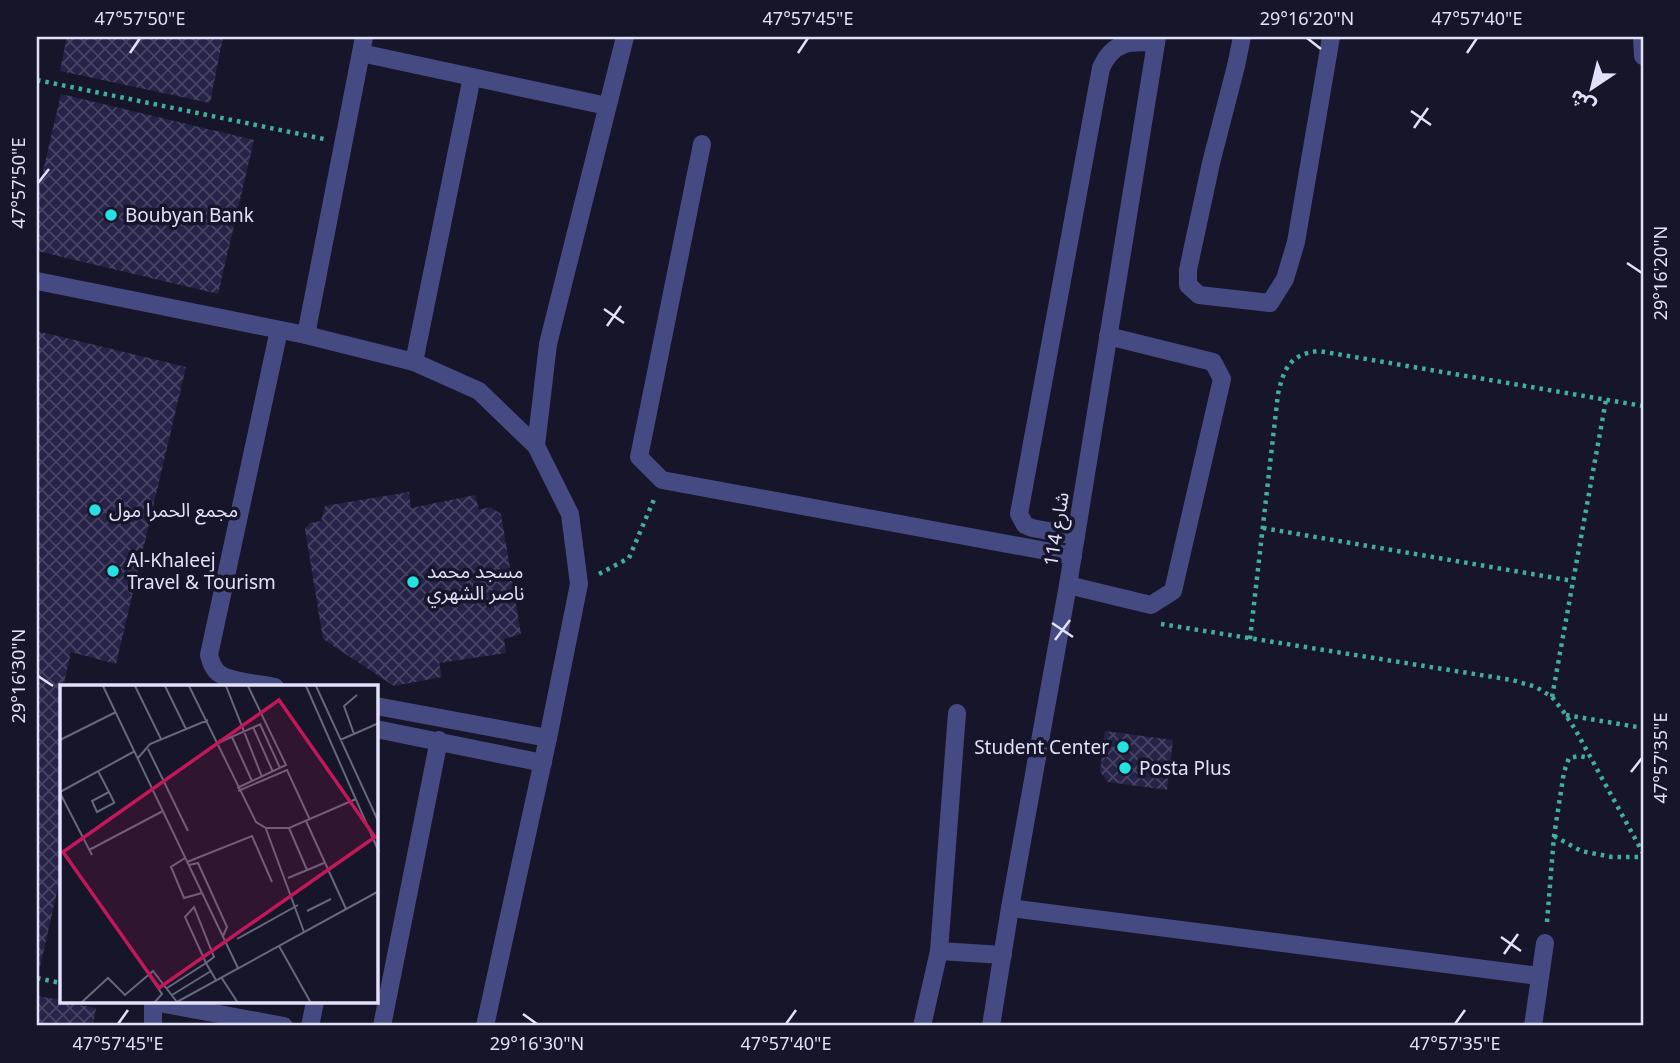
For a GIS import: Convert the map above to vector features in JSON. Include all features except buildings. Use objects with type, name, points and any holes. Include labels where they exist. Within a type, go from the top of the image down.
[{"type":"street","points":[[536,446],[548,344],[625,37]]},
{"type":"street","points":[[1242,37],[1211,163],[1188,270],[1188,285],[1199,295],[1270,303],[1285,279],[1296,242],[1331,37]]},
{"type":"street","points":[[1642,37],[1643,56]]},
{"type":"street","points":[[1076,536],[1032,528],[1025,525],[1019,514],[1101,68],[1105,59],[1118,46],[1128,42],[1157,40]]},
{"type":"street","name":"شارع 114","points":[[991,1026],[1073,556],[1157,40]]},
{"type":"street","points":[[306,335],[362,45],[472,77],[607,107]]},
{"type":"street","points":[[414,362],[472,77]]},
{"type":"street","points":[[702,144],[639,457],[662,480],[1073,556]]},
{"type":"street","points":[[37,281],[306,335],[414,362],[479,391],[536,446],[570,514],[579,584],[485,1026]]},
{"type":"street","points":[[253,685],[220,675],[209,655],[279,330]]},
{"type":"street","points":[[1068,585],[1151,605],[1172,591],[1222,379],[1213,362],[1108,337]]},
{"type":"street","points":[[378,706],[548,738]]},
{"type":"street","points":[[922,1026],[939,951],[957,713]]},
{"type":"street","points":[[378,729],[543,763]]},
{"type":"street","points":[[382,1026],[439,740]]},
{"type":"street","points":[[1010,908],[1539,976]]},
{"type":"street","points":[[1533,1026],[1545,943]]},
{"type":"street","points":[[939,951],[1003,955]]},
{"type":"street","points":[[153,1026],[154,1004]]},
{"type":"street","points":[[310,1026],[315,1004]]},
{"type":"street","points":[[190,1005],[239,1010],[284,1026]]},
{"type":"path","points":[[37,80],[344,142]]},
{"type":"path","points":[[1250,639],[1278,394],[1282,375],[1299,356],[1319,351],[1643,406]]},
{"type":"path","points":[[1552,697],[1606,400]]},
{"type":"path","points":[[579,584],[629,558],[662,480]]},
{"type":"path","points":[[1263,528],[1573,582]]},
{"type":"path","points":[[1157,624],[1512,680],[1536,687],[1552,697],[1566,715],[1643,855],[1612,857],[1581,851],[1554,836]]},
{"type":"path","points":[[1566,715],[1643,728]]},
{"type":"path","points":[[1545,943],[1554,836],[1564,772],[1569,758],[1579,756],[1591,759]]},
{"type":"path","points":[[37,978],[60,983]]},
{"type":"place","name":"Boubyan Bank","points":[[111,215]]},
{"type":"place","name":"مجمع الحمرا مول","points":[[95,510]]},
{"type":"place","name":"Al-Khaleej Travel & Tourism","points":[[113,571]]},
{"type":"place","name":"مسجد محمد ناصر الشهري","points":[[413,582]]},
{"type":"place","name":"Student Center","points":[[1123,747]]},
{"type":"place","name":"Posta Plus","points":[[1125,768]]}]
